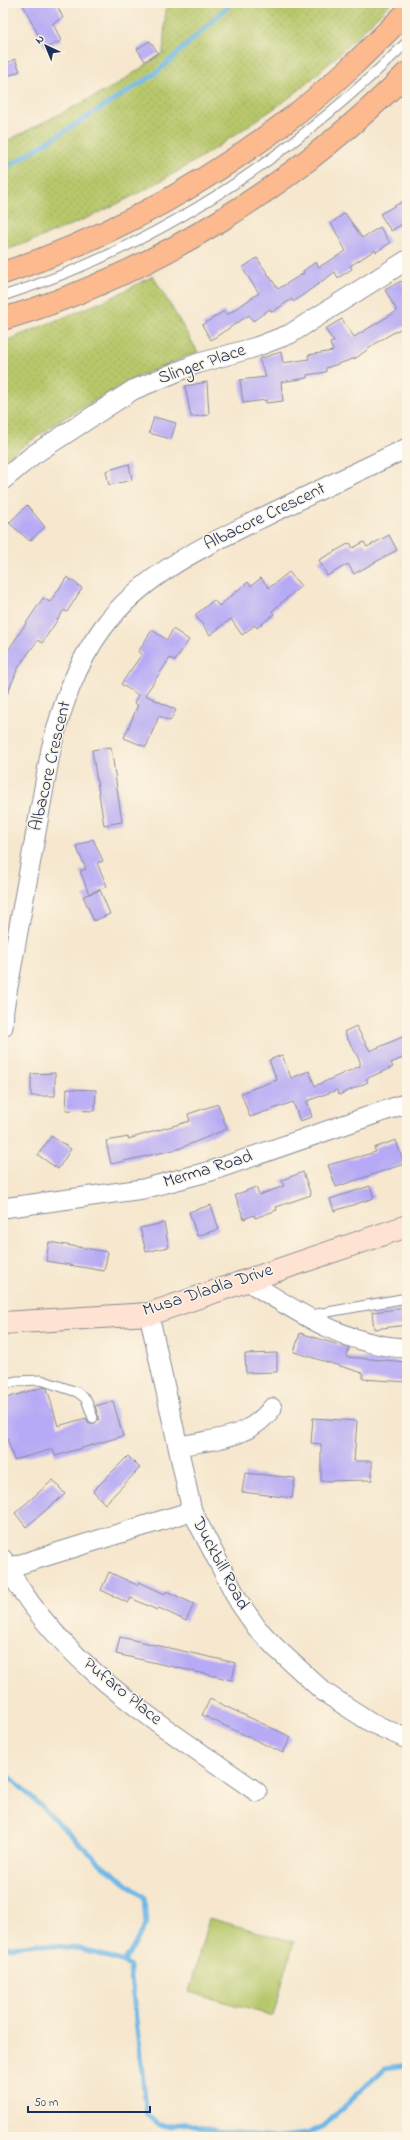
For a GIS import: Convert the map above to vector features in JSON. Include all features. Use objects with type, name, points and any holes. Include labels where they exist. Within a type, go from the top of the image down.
[{"type":"main road","points":[[3,273],[50,256],[118,226],[181,192],[223,166],[296,114],[343,74],[407,12]]},
{"type":"main road","points":[[3,319],[39,307],[132,268],[232,212],[298,168],[373,105],[407,73]]},
{"type":"street","name":"Slinger Place","points":[[3,480],[33,455],[133,390],[196,364],[290,334],[407,260]]},
{"type":"street","name":"Albacore Crescent","points":[[3,1015],[53,742],[62,706],[79,666],[102,629],[130,598],[178,562],[210,543],[407,448]]},
{"type":"street","name":"Merma Road","points":[[3,1208],[151,1187],[211,1171],[407,1103]]},
{"type":"street","name":"Musa Dladla Drive","points":[[3,1323],[148,1314],[407,1226]]},
{"type":"street","points":[[246,1280],[321,1326],[387,1347],[407,1348]]},
{"type":"street","name":"Duckbill Road","points":[[148,1314],[192,1512],[239,1602],[257,1628],[276,1648],[324,1692],[372,1723],[407,1739]]},
{"type":"street","points":[[178,1446],[241,1433],[257,1424],[272,1408]]},
{"type":"street","name":"Pufaro Place","points":[[192,1512],[6,1563],[36,1611],[102,1680],[140,1710],[257,1792]]},
{"type":"lane","points":[[3,296],[59,276],[130,244],[168,225],[220,194],[310,131],[351,96],[407,42]]},
{"type":"lane","points":[[305,1316],[407,1298]]},
{"type":"lane","points":[[3,1384],[17,1381],[41,1380],[77,1392],[86,1399],[93,1418]]},
{"type":"green space","points":[[168,3],[391,3],[356,38],[294,94],[223,143],[163,180],[101,212],[3,251],[3,143],[115,86],[163,53],[166,5]]},
{"type":"green space","points":[[153,276],[198,352],[139,376],[59,421],[5,459],[3,458],[3,342],[111,298]]},
{"type":"green space","points":[[209,1918],[294,1942],[273,2016],[189,1992]]},
{"type":"building","points":[[22,3],[56,3],[63,18],[53,23],[61,41],[45,48]]},
{"type":"building","points":[[150,41],[158,53],[145,61],[137,49]]},
{"type":"building","points":[[15,59],[20,71],[3,78],[3,65]]},
{"type":"building","points":[[407,199],[407,221],[391,231],[380,214]]},
{"type":"building","points":[[345,213],[362,238],[380,227],[390,243],[376,252],[375,250],[350,266],[352,269],[338,278],[335,272],[293,302],[292,299],[272,312],[270,309],[253,321],[249,315],[211,340],[202,325],[224,311],[227,315],[259,293],[242,268],[257,258],[278,289],[304,273],[303,271],[316,262],[319,267],[346,251],[331,223]]},
{"type":"building","points":[[401,281],[407,291],[407,329],[405,326],[379,341],[356,358],[326,368],[326,372],[307,375],[307,378],[281,382],[283,401],[266,403],[266,400],[243,403],[240,380],[266,377],[259,359],[281,352],[283,363],[309,359],[308,355],[333,351],[330,343],[334,342],[325,329],[342,319],[354,337],[397,311],[385,290]]},
{"type":"building","points":[[207,382],[209,415],[191,417],[185,386]]},
{"type":"building","points":[[154,417],[176,423],[171,439],[149,433]]},
{"type":"building","points":[[129,464],[132,480],[109,485],[106,471]]},
{"type":"building","points":[[27,505],[45,527],[30,541],[9,523]]},
{"type":"building","points":[[389,535],[397,550],[354,574],[348,564],[327,576],[319,560],[350,543],[353,548],[364,542],[367,547]]},
{"type":"building","points":[[289,572],[301,586],[272,611],[274,614],[257,628],[255,625],[242,635],[231,619],[210,635],[195,615],[214,600],[219,606],[248,582],[251,586],[261,578],[269,588]]},
{"type":"building","points":[[67,577],[82,588],[67,612],[64,610],[42,643],[38,640],[18,668],[3,704],[3,658],[43,598],[50,602]]},
{"type":"building","points":[[173,629],[189,640],[175,661],[170,658],[145,695],[176,710],[170,721],[159,716],[146,747],[124,738],[138,705],[134,703],[138,695],[121,684],[142,654],[138,652],[152,630],[167,640]]},
{"type":"building","points":[[111,747],[122,822],[104,825],[92,750]]},
{"type":"building","points":[[93,839],[103,861],[97,863],[107,886],[89,894],[80,871],[86,869],[76,846]]},
{"type":"building","points":[[100,890],[110,914],[94,921],[83,896]]},
{"type":"building","points":[[356,1026],[370,1051],[407,1035],[407,1056],[391,1063],[393,1067],[366,1079],[368,1082],[339,1095],[337,1090],[307,1101],[312,1117],[300,1121],[293,1102],[250,1117],[241,1093],[277,1080],[269,1060],[282,1055],[291,1078],[309,1071],[315,1086],[360,1066],[360,1061],[344,1032]]},
{"type":"building","points":[[55,1073],[55,1096],[31,1096],[31,1074]]},
{"type":"building","points":[[67,1089],[96,1090],[95,1111],[66,1110]]},
{"type":"building","points":[[218,1104],[227,1129],[178,1149],[111,1164],[106,1141],[128,1137],[128,1139],[190,1121],[188,1114]]},
{"type":"building","points":[[51,1136],[71,1149],[58,1169],[38,1155]]},
{"type":"building","points":[[396,1140],[404,1164],[336,1187],[328,1165],[376,1152],[374,1148]]},
{"type":"building","points":[[303,1172],[311,1195],[276,1207],[277,1210],[255,1218],[254,1215],[244,1219],[235,1195],[256,1187],[259,1195],[284,1186],[282,1180]]},
{"type":"building","points":[[370,1186],[374,1198],[334,1211],[330,1199]]},
{"type":"building","points":[[211,1205],[219,1229],[197,1236],[189,1212]]},
{"type":"building","points":[[164,1223],[169,1247],[146,1252],[140,1228]]},
{"type":"building","points":[[49,1242],[108,1252],[104,1271],[46,1261]]},
{"type":"building","points":[[407,1308],[407,1325],[374,1329],[372,1312]]},
{"type":"building","points":[[300,1333],[349,1348],[346,1357],[407,1362],[407,1382],[363,1379],[363,1373],[294,1352]]},
{"type":"building","points":[[277,1353],[277,1372],[246,1373],[245,1354]]},
{"type":"building","points":[[43,1387],[47,1388],[58,1426],[86,1418],[89,1423],[95,1423],[99,1419],[95,1406],[113,1401],[123,1436],[55,1456],[53,1449],[14,1460],[3,1424],[3,1399]]},
{"type":"building","points":[[313,1418],[357,1421],[354,1461],[372,1461],[372,1480],[321,1481],[321,1444],[311,1443]]},
{"type":"building","points":[[128,1456],[140,1468],[105,1504],[93,1491]]},
{"type":"building","points":[[245,1473],[295,1478],[292,1498],[242,1492]]},
{"type":"building","points":[[53,1480],[65,1494],[26,1527],[15,1513]]},
{"type":"building","points":[[109,1572],[137,1585],[139,1582],[165,1594],[166,1591],[194,1604],[186,1621],[159,1608],[157,1610],[131,1598],[128,1603],[101,1590]]},
{"type":"building","points":[[120,1637],[236,1663],[232,1680],[116,1654]]},
{"type":"building","points":[[210,1699],[291,1737],[283,1753],[202,1715]]},
{"type":"waterway","points":[[3,170],[155,74],[232,3]]},
{"type":"waterway","points":[[3,1770],[102,1865],[144,1897],[146,1925],[124,1962]]},
{"type":"waterway","points":[[3,1948],[39,1944],[82,1949],[124,1962],[130,1968],[147,2115],[159,2125],[171,2126],[182,2123],[217,2131],[275,2137]]},
{"type":"waterway","points":[[277,2137],[307,2134],[324,2126],[385,2068],[407,2065]]}]
